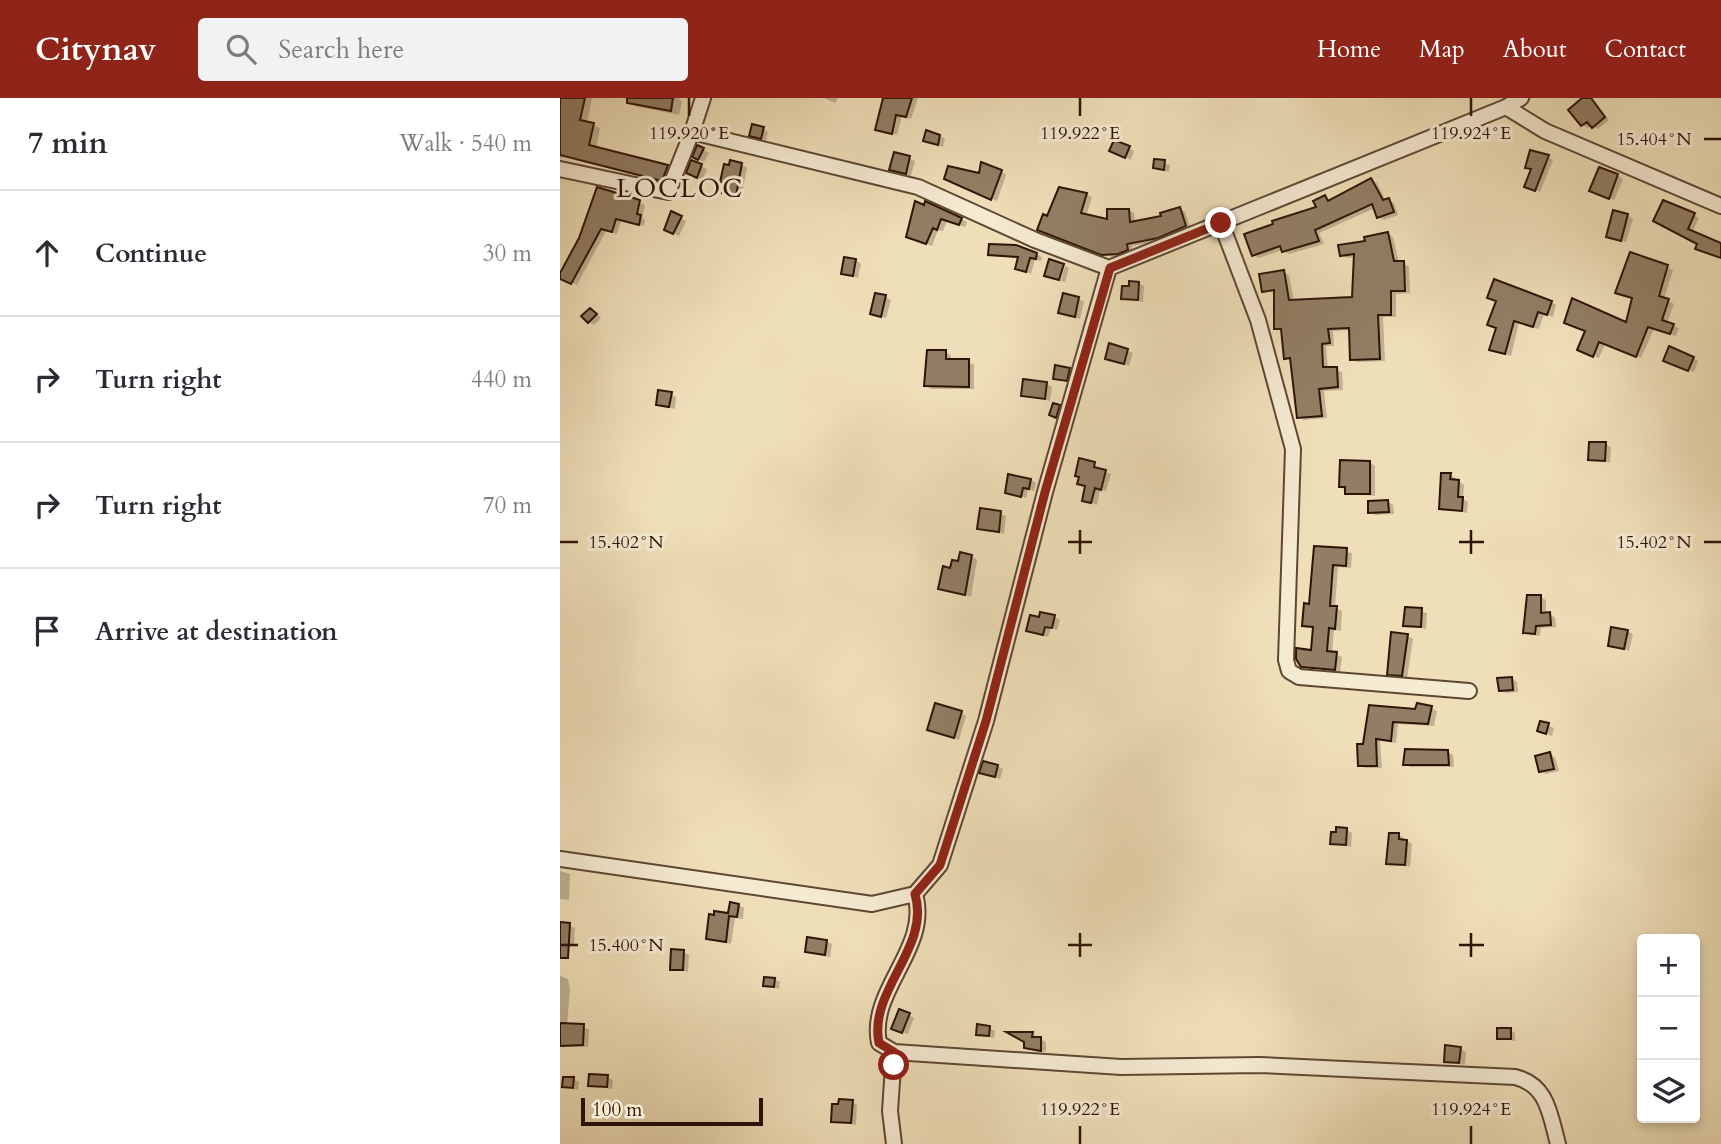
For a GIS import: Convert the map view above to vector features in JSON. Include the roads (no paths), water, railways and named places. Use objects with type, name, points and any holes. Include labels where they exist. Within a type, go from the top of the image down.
[{"type":"street","points":[[560,169],[667,192],[703,98]]},
{"type":"street","points":[[692,132],[918,187],[1035,240],[1110,268],[1506,107],[1521,98]]},
{"type":"street","points":[[1506,107],[1545,131],[1673,188],[1721,206]]},
{"type":"street","points":[[1221,223],[1258,320],[1293,449],[1286,660],[1289,671],[1299,677],[1469,691]]},
{"type":"street","points":[[560,859],[872,904],[915,894],[940,865],[986,721],[1045,492],[1110,268]]},
{"type":"street","points":[[915,894],[919,910],[916,934],[893,978],[876,1028],[879,1043],[894,1052],[1121,1068],[1259,1065],[1515,1077],[1530,1081],[1538,1088],[1545,1099],[1558,1144]]},
{"type":"street","points":[[894,1052],[890,1111],[894,1144]]},
{"type":"district","name":"LOCLOC","points":[[680,188]]}]
